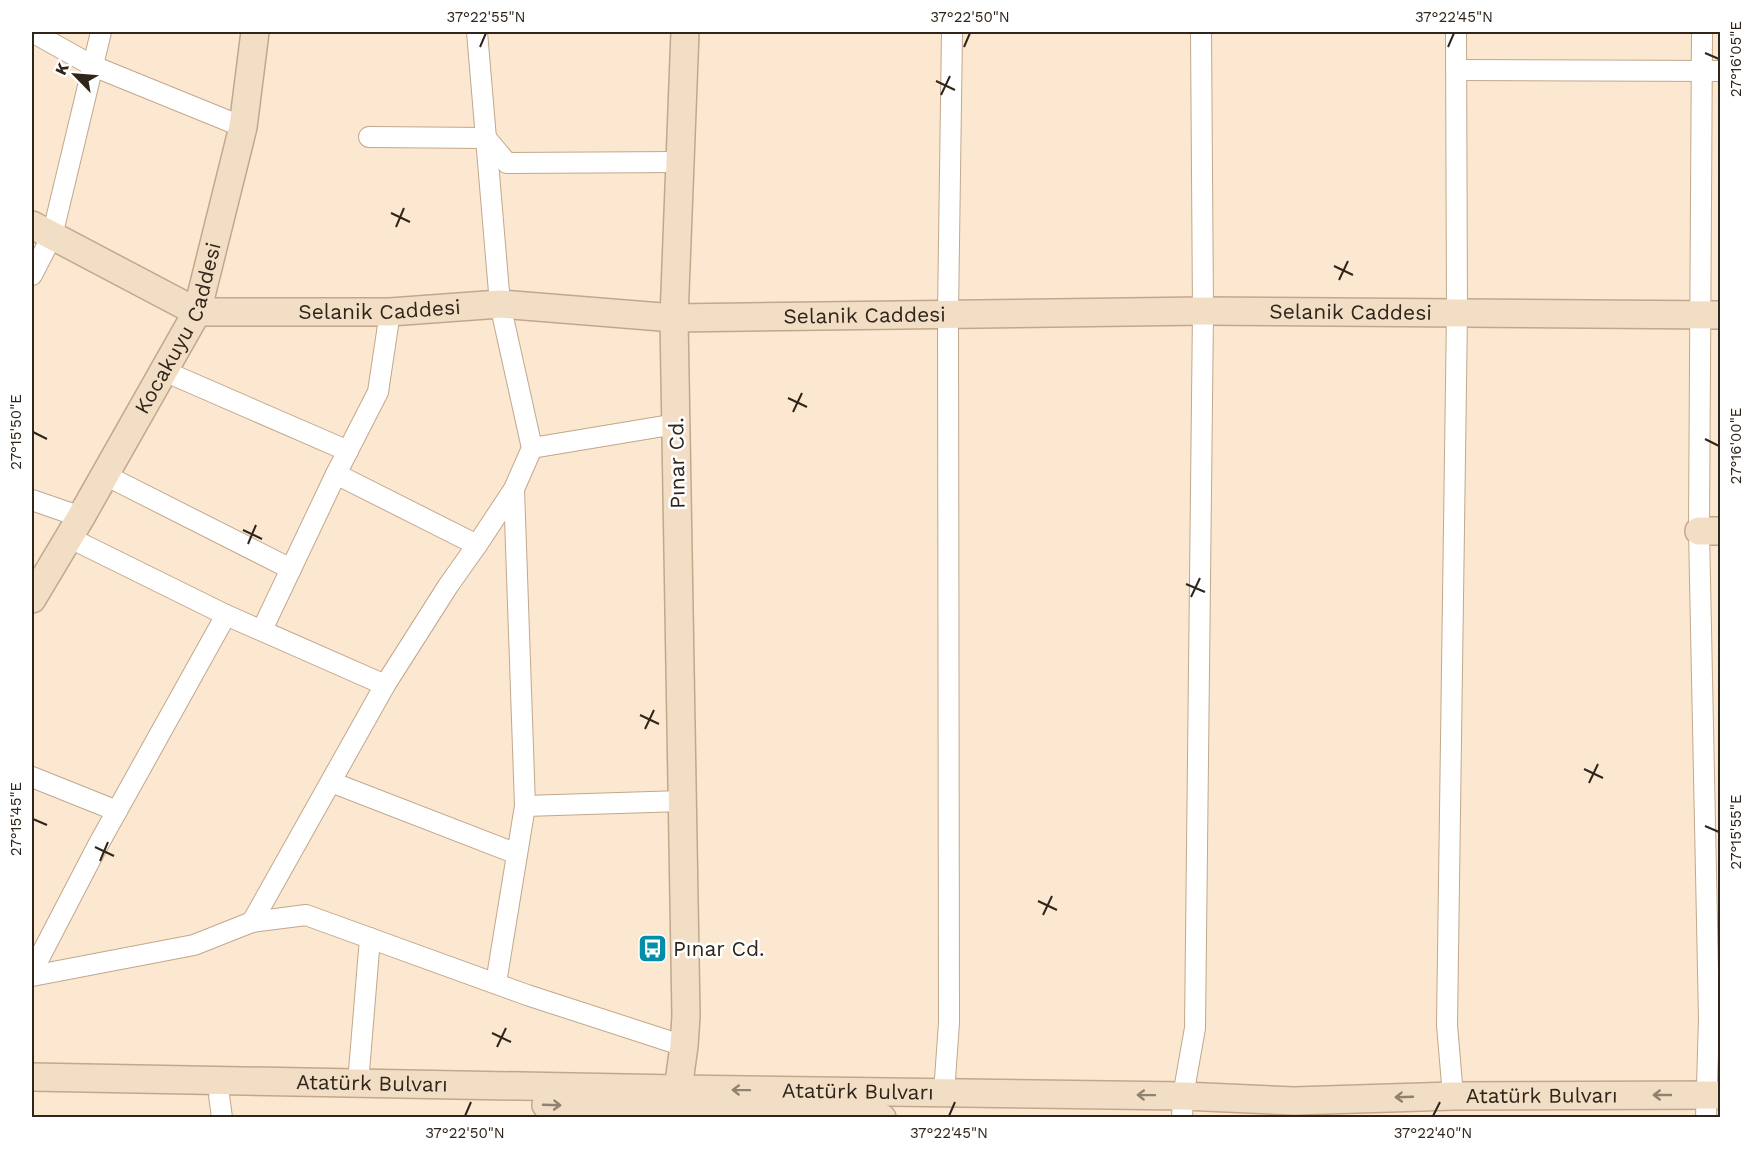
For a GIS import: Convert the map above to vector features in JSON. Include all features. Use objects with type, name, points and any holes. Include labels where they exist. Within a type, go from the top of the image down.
[{"type":"street","points":[[32,32],[93,66],[243,127]]},
{"type":"street","points":[[32,275],[42,230],[93,66],[101,32]]},
{"type":"street","name":"Kocakuyu Caddesi","points":[[32,599],[197,312],[243,127],[255,32]]},
{"type":"street","points":[[252,922],[385,685],[448,586],[514,489],[532,448],[500,304],[477,32]]},
{"type":"street","name":"Pınar Cd.","points":[[681,1105],[686,1016],[675,318],[685,32]]},
{"type":"street","points":[[944,1093],[949,1023],[948,314],[952,32]]},
{"type":"street","points":[[1182,1107],[1195,1028],[1203,311],[1201,32]]},
{"type":"street","points":[[1453,1096],[1447,1025],[1457,313],[1456,32]]},
{"type":"street","points":[[1702,32],[1711,71],[1709,1019],[1711,1103]]},
{"type":"street","points":[[1456,70],[1711,71]]},
{"type":"street","points":[[369,137],[486,138],[507,163],[680,162]]},
{"type":"street","name":"Selanik Caddesi","points":[[42,230],[197,312],[390,312],[500,304],[675,318],[1203,311],[1710,315]]},
{"type":"street","points":[[262,630],[336,474],[378,392],[390,312]]},
{"type":"street","points":[[164,371],[348,451]]},
{"type":"street","points":[[532,448],[676,424]]},
{"type":"street","points":[[336,474],[477,546]]},
{"type":"street","points":[[105,475],[291,569]]},
{"type":"street","points":[[496,983],[525,806],[514,489]]},
{"type":"street","points":[[32,500],[74,527],[226,615],[385,685]]},
{"type":"street","points":[[32,974],[117,811],[226,615]]},
{"type":"street","points":[[32,777],[117,811]]},
{"type":"street","points":[[331,782],[517,854]]},
{"type":"street","points":[[525,806],[682,801]]},
{"type":"street","points":[[32,974],[194,945],[252,922],[306,915],[496,983],[684,1046]]},
{"type":"street","points":[[358,1083],[370,938]]},
{"type":"street","name":"Atatürk Bulvarı","points":[[32,1077],[358,1083],[882,1118]]},
{"type":"street","name":"Atatürk Bulvarı","points":[[32,1094],[220,1106],[681,1105],[944,1093],[1182,1107],[1453,1096],[1711,1103]]},
{"type":"place","name":"Pınar Cd.","points":[[652,949]]}]
